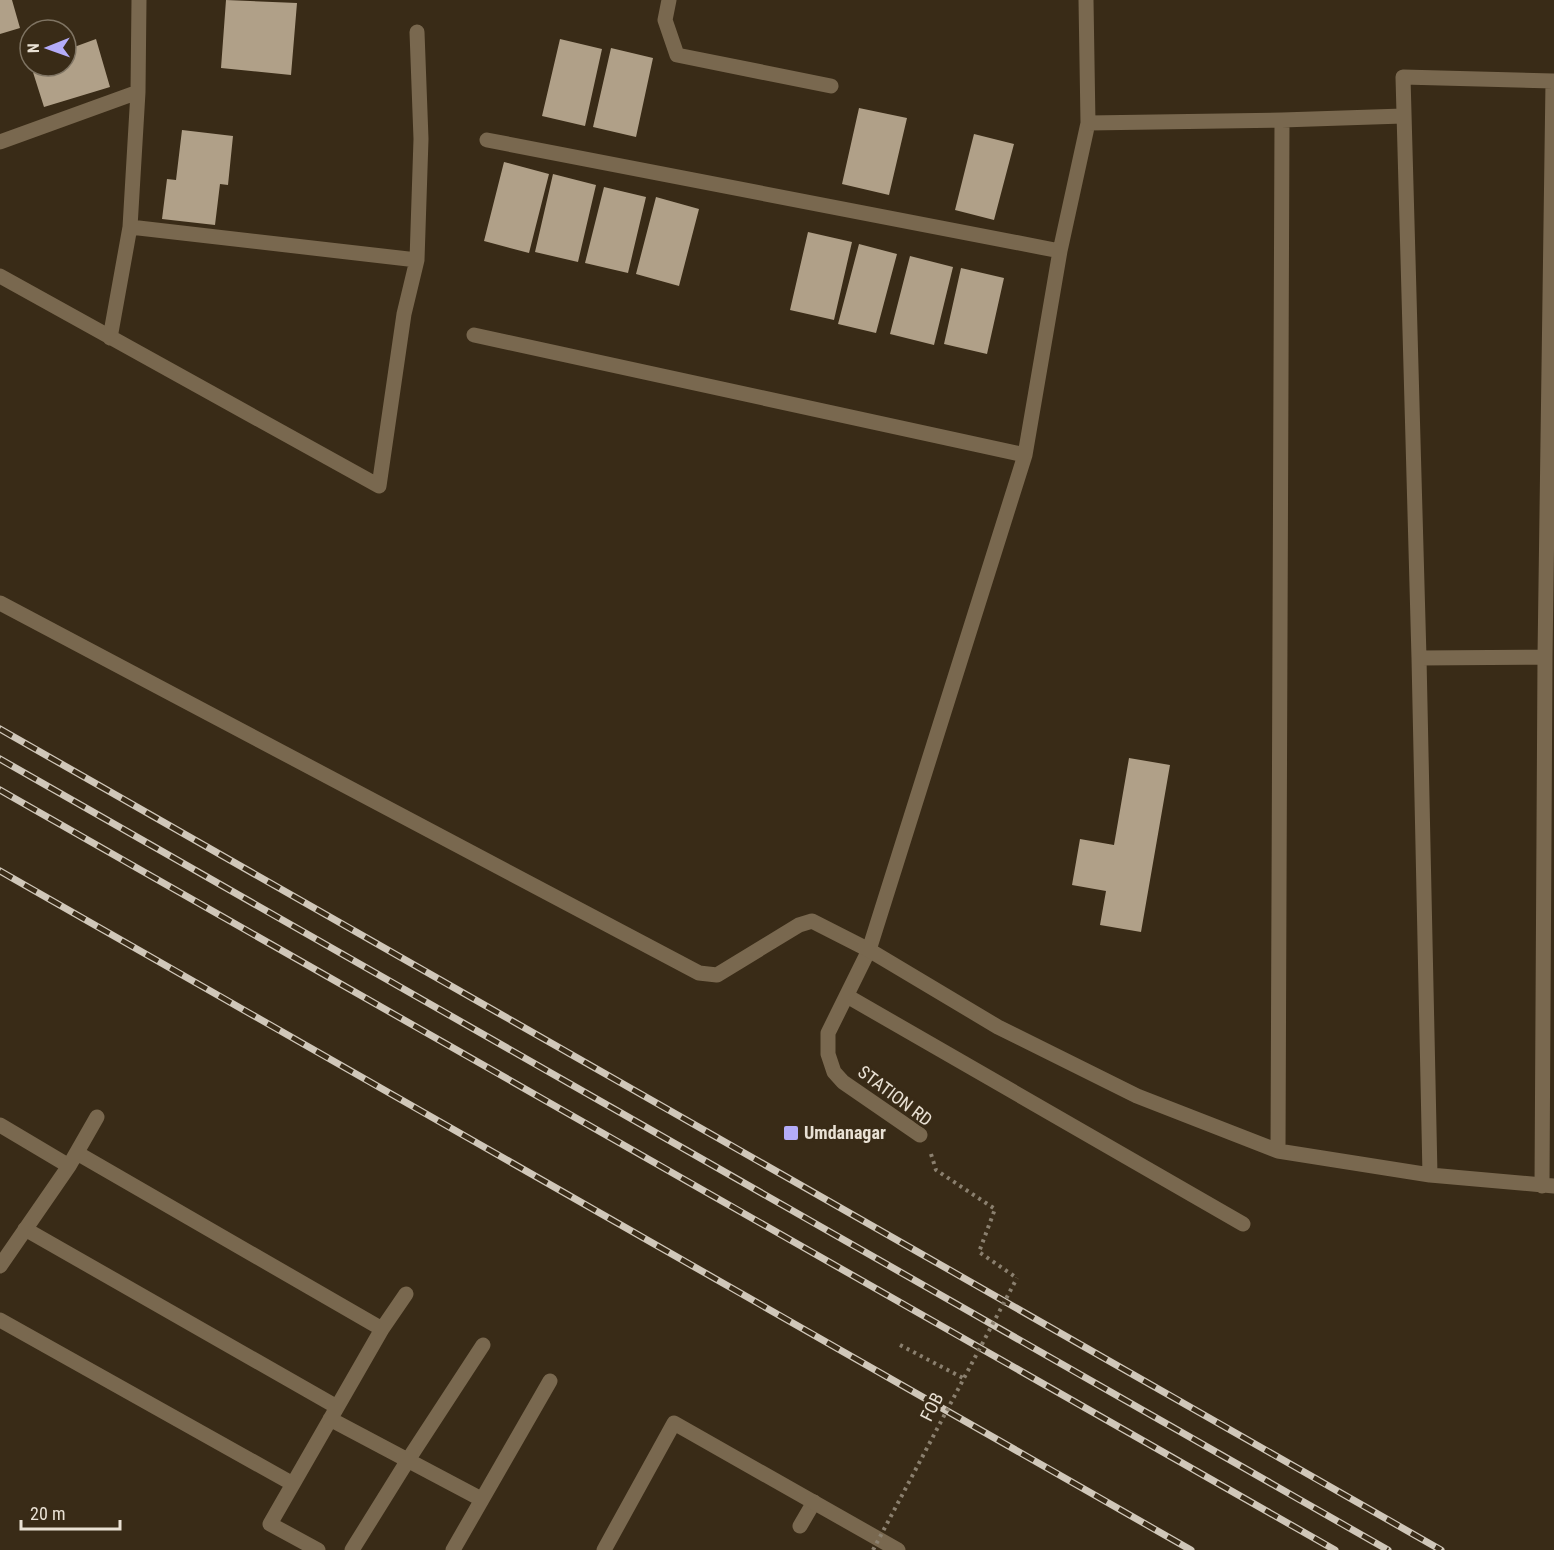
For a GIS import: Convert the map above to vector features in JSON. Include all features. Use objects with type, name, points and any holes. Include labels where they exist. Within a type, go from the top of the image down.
[{"type":"street","points":[[110,338],[130,227],[138,92],[140,0]]},
{"type":"street","points":[[669,0],[665,20],[677,55],[831,86]]},
{"type":"street","name":"STATION RD","points":[[920,1135],[843,1082],[834,1072],[828,1054],[828,1033],[869,950],[1025,455],[1060,251],[1088,123],[1086,0]]},
{"type":"street","points":[[0,276],[379,486],[404,314],[417,260],[421,139],[417,32]]},
{"type":"street","points":[[0,603],[699,973],[717,975],[799,925],[812,921],[869,950],[998,1027],[1137,1096],[1278,1151],[1430,1175],[1548,1186],[1550,766],[1545,657],[1551,558],[1553,81],[1403,77],[1430,1175]]},
{"type":"street","points":[[0,142],[138,92]]},
{"type":"street","points":[[1088,123],[1403,116]]},
{"type":"street","points":[[1278,1151],[1282,120]]},
{"type":"street","points":[[487,140],[1060,251]]},
{"type":"street","points":[[130,227],[417,260]]},
{"type":"street","points":[[474,335],[1025,455]]},
{"type":"street","points":[[1419,658],[1545,657]]},
{"type":"street","points":[[847,996],[1243,1224]]},
{"type":"street","points":[[0,1266],[5,1247],[25,1229],[73,1160],[98,1117]]},
{"type":"street","points":[[0,1125],[73,1160],[382,1329]]},
{"type":"street","points":[[25,1229],[334,1413],[408,1460],[481,1499]]},
{"type":"street","points":[[318,1550],[270,1524],[382,1329],[406,1294]]},
{"type":"street","points":[[0,1320],[292,1484]]},
{"type":"street","points":[[352,1550],[483,1345]]},
{"type":"street","points":[[453,1550],[550,1381]]},
{"type":"street","points":[[604,1550],[674,1424],[898,1550]]},
{"type":"street","points":[[800,1526],[814,1502]]},
{"type":"path","name":"STATION RD","points":[[920,1135],[929,1148],[936,1170],[994,1209],[979,1252],[1017,1278]]},
{"type":"path","name":"FOB","points":[[873,1550],[1017,1278]]},
{"type":"path","points":[[900,1344],[963,1378]]},
{"type":"building","points":[[0,0],[12,0],[18,29],[0,34]]},
{"type":"building","points":[[226,0],[297,3],[291,75],[221,68]]},
{"type":"building","points":[[96,39],[110,87],[44,107],[35,78],[78,78],[78,46]]},
{"type":"building","points":[[560,39],[602,49],[585,126],[542,116]]},
{"type":"building","points":[[611,48],[653,58],[636,137],[593,127]]},
{"type":"building","points":[[859,108],[907,118],[889,195],[842,184]]},
{"type":"building","points":[[182,130],[233,136],[228,185],[220,184],[215,225],[162,219],[167,179],[176,180]]},
{"type":"building","points":[[974,134],[1014,144],[994,220],[955,210]]},
{"type":"building","points":[[504,162],[549,174],[529,253],[484,241]]},
{"type":"building","points":[[553,174],[596,185],[578,262],[535,252]]},
{"type":"building","points":[[604,187],[646,197],[628,273],[585,263]]},
{"type":"building","points":[[656,197],[699,209],[679,286],[636,274]]},
{"type":"building","points":[[808,232],[852,242],[834,320],[790,310]]},
{"type":"building","points":[[859,244],[897,254],[876,333],[838,324]]},
{"type":"building","points":[[910,256],[953,267],[934,345],[890,334]]},
{"type":"building","points":[[961,268],[1004,278],[987,354],[944,344]]},
{"type":"building","points":[[1129,758],[1170,765],[1141,932],[1100,925],[1106,891],[1072,885],[1080,839],[1114,845]]},
{"type":"railway","points":[[0,729],[1441,1550]]},
{"type":"railway","points":[[0,759],[1388,1550]]},
{"type":"railway","points":[[0,790],[1335,1550]]},
{"type":"railway","points":[[0,871],[1191,1550]]},
{"type":"place","name":"Umdanagar","points":[[791,1133]]}]
